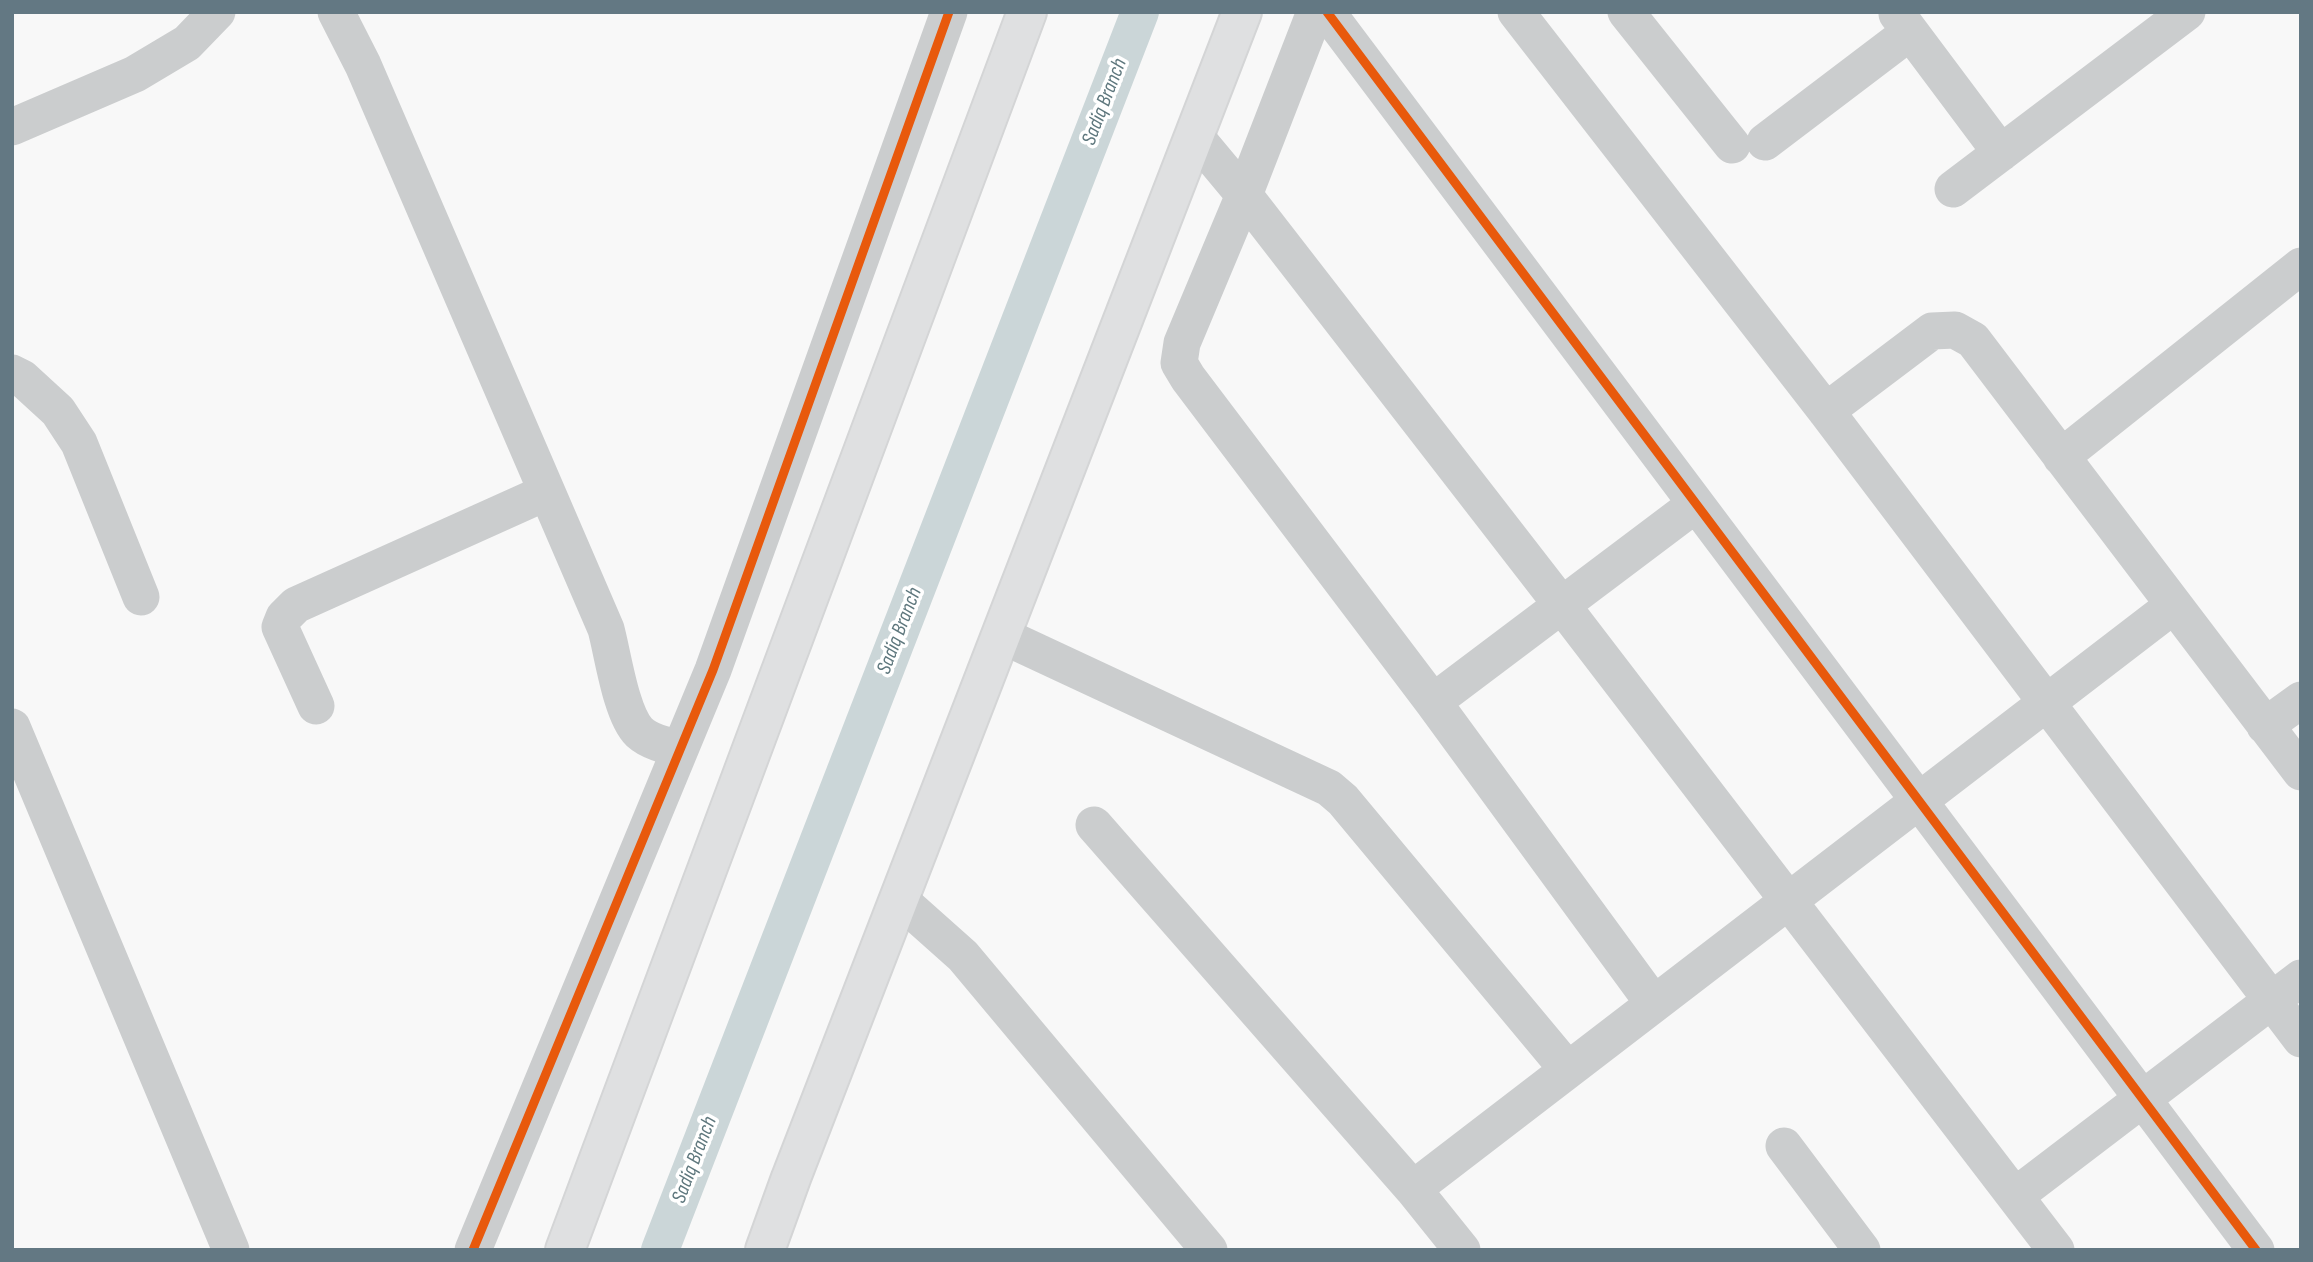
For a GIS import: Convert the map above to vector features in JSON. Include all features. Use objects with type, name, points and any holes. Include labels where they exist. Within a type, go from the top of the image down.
[{"type":"main road","points":[[565,1250],[1027,12]]},
{"type":"main road","points":[[765,1250],[1242,12]]},
{"type":"street","points":[[12,127],[135,74],[187,43],[217,12]]},
{"type":"street","points":[[336,12],[363,65],[606,629],[625,707],[639,732],[658,743],[679,748]]},
{"type":"street","points":[[473,1250],[713,670],[949,12]]},
{"type":"street","points":[[1315,12],[1244,195],[1182,343],[1178,363],[1433,702],[1654,1004]]},
{"type":"street","points":[[1327,12],[2256,1250]]},
{"type":"street","points":[[1516,12],[1826,411],[2301,1039]]},
{"type":"street","points":[[1626,12],[1748,144],[1903,22],[2001,153]]},
{"type":"street","points":[[1953,189],[2188,12]]},
{"type":"street","points":[[1194,135],[1244,195],[1561,604],[2056,1250]]},
{"type":"street","points":[[2061,457],[2301,266]]},
{"type":"street","points":[[1826,411],[1932,331],[1955,330],[1973,340],[2301,772]]},
{"type":"street","points":[[12,373],[22,378],[58,411],[79,443],[141,597]]},
{"type":"street","points":[[316,706],[280,627],[284,617],[296,605],[547,492]]},
{"type":"street","points":[[1433,702],[1696,504]]},
{"type":"street","points":[[1413,1189],[2174,605]]},
{"type":"street","points":[[1001,635],[1329,789],[1343,800],[1568,1070]]},
{"type":"street","points":[[2266,726],[2301,700]]},
{"type":"street","points":[[12,727],[231,1250]]},
{"type":"street","points":[[1094,825],[1413,1189],[1462,1250]]},
{"type":"street","points":[[899,899],[963,956],[1209,1250]]},
{"type":"street","points":[[2015,1196],[2301,978]]},
{"type":"street","points":[[1784,1146],[1862,1250]]},
{"type":"waterway","name":"Sadiq Branch","points":[[660,1250],[1140,12]]},
{"type":"cycle path","points":[[473,1250],[713,670],[949,12]]},
{"type":"cycle path","points":[[1327,12],[2256,1250]]}]
